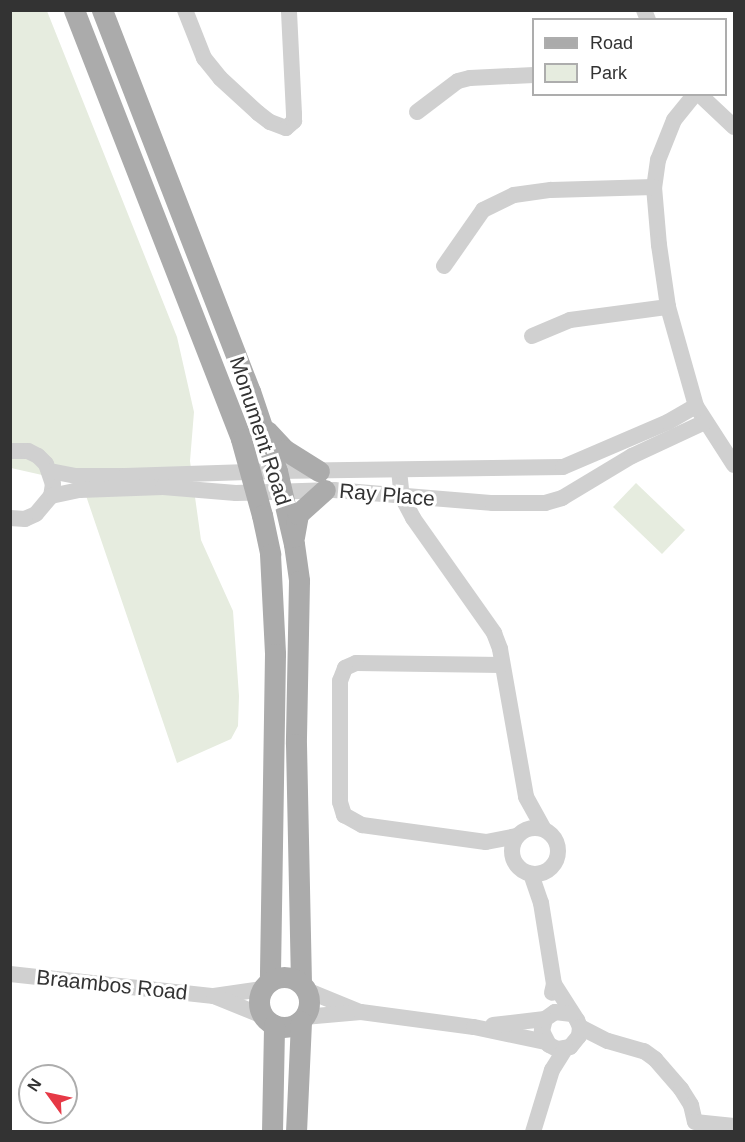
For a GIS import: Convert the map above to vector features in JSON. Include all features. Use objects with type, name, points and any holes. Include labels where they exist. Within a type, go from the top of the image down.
[{"type":"main road","name":"Monument Road","points":[[74,10],[213,366],[251,472],[270,554],[275,654],[266,985]]},
{"type":"main road","name":"Monument Road","points":[[102,10],[277,471],[294,544],[299,581],[296,744],[304,986]]},
{"type":"main road","points":[[259,421],[285,450],[322,481],[298,514],[295,522],[294,544]]},
{"type":"main road","points":[[272,1131],[269,1020],[259,1002],[266,985],[284,976],[304,986],[309,1007],[303,1019],[296,1131]]},
{"type":"main road","points":[[269,1020],[283,1027],[303,1019]]},
{"type":"street","points":[[185,10],[204,58],[220,78],[258,113],[270,122],[286,128],[294,121],[289,10]]},
{"type":"street","points":[[417,112],[458,81],[470,78],[532,75]]},
{"type":"street","points":[[695,96],[674,120],[665,139],[658,160],[654,187],[668,307],[696,406],[735,465]]},
{"type":"street","points":[[699,96],[735,127]]},
{"type":"street","points":[[444,266],[483,210],[514,195],[551,190],[654,187]]},
{"type":"street","points":[[532,336],[570,320],[668,307]]},
{"type":"street","name":"Ray Place","points":[[50,471],[75,476],[277,471],[402,497],[524,504],[545,503],[568,494],[696,406]]},
{"type":"street","name":"Ray Place","points":[[51,496],[80,490],[125,488],[283,492],[322,481],[399,470],[563,466],[705,422]]},
{"type":"street","points":[[10,451],[28,451],[38,456],[50,471],[53,484],[51,496],[36,514],[25,519],[10,518]]},
{"type":"street","points":[[563,466],[568,494]]},
{"type":"street","points":[[399,470],[402,497],[413,518],[494,633],[502,665],[526,797],[543,828],[554,836],[559,849],[556,863],[538,873],[519,867],[513,855],[486,842],[362,825],[344,815],[340,802],[340,681],[345,668],[356,663],[502,665]]},
{"type":"street","points":[[513,855],[520,834],[526,797]]},
{"type":"street","points":[[486,842],[543,828]]},
{"type":"street","points":[[538,873],[554,984],[542,1031],[559,1045]]},
{"type":"street","name":"Braambos Road","points":[[10,974],[214,996],[269,1020]]},
{"type":"street","points":[[554,984],[576,1021],[579,1036],[559,1045]]},
{"type":"street","name":"Braambos Road","points":[[214,996],[266,985]]},
{"type":"street","points":[[304,986],[361,1012]]},
{"type":"street","points":[[474,1027],[547,1017],[561,1011],[608,1041],[644,1051],[655,1059],[681,1089],[691,1105],[694,1127],[735,1126]]},
{"type":"street","points":[[303,1019],[361,1012],[474,1027],[559,1045],[608,1041]]},
{"type":"street","points":[[533,1131],[559,1045]]},
{"type":"green space","points":[[11,11],[47,11],[177,337],[194,412],[190,461],[201,540],[233,611],[239,696],[238,726],[231,739],[177,763],[82,484],[11,468]]},
{"type":"green space","points":[[636,483],[685,530],[662,554],[613,507]]}]
